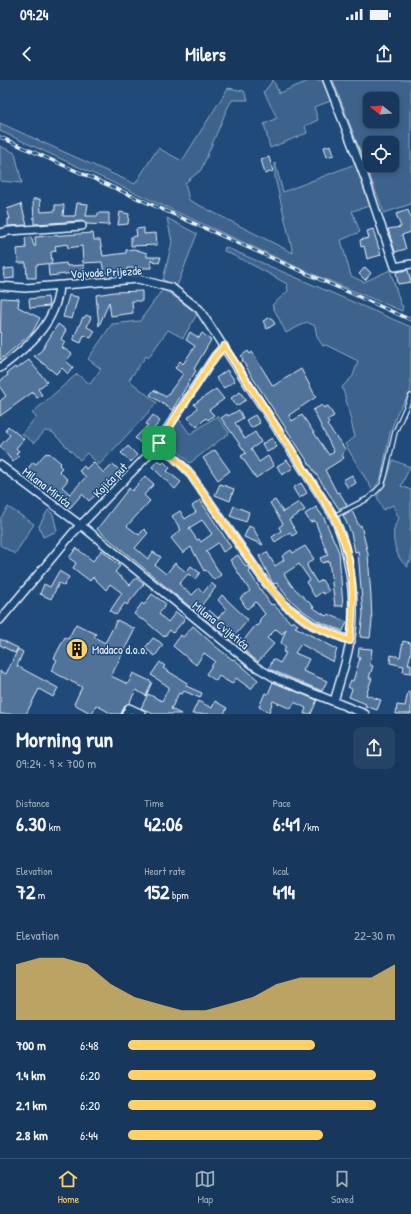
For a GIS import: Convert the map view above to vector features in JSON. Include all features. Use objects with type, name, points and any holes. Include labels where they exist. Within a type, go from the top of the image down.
[{"type":"street","points":[[328,80],[365,178],[395,267],[411,264]]},
{"type":"street","points":[[0,242],[0,232],[82,226]]},
{"type":"street","name":"Vojvode Prijezde","points":[[0,286],[16,288],[138,279],[162,284],[181,294],[199,309],[334,516],[345,545],[349,564],[352,624],[350,641],[334,701]]},
{"type":"street","points":[[0,368],[27,347],[41,331],[53,311],[59,285]]},
{"type":"street","name":"Kojića put","points":[[0,620],[43,567],[159,443],[215,356],[224,346]]},
{"type":"street","points":[[159,443],[188,471],[266,583],[286,606],[312,625],[350,641]]},
{"type":"street","name":"Milana Mirića","points":[[0,465],[80,526]]},
{"type":"street","name":"Milana Cvijetića","points":[[80,526],[253,665],[269,675],[365,714]]},
{"type":"street","points":[[128,711],[142,714]]},
{"type":"lane","points":[[334,516],[369,498],[382,485],[395,432],[411,396]]},
{"type":"shaded area","points":[[273,80],[279,93],[311,80],[322,80],[331,101],[314,107],[318,120],[305,126],[307,133],[270,148],[264,124],[277,118],[264,92]]},
{"type":"shaded area","points":[[333,80],[411,80],[411,204],[384,213],[368,172],[399,172],[399,136],[363,136],[363,158]]},
{"type":"shaded area","points":[[228,88],[244,91],[248,100],[232,100],[201,170],[185,183],[189,200],[293,253],[275,178],[275,163],[283,192],[355,164],[370,206],[352,211],[360,232],[341,240],[351,276],[364,282],[390,270],[401,305],[403,306],[402,311],[308,272],[0,131],[0,123],[135,184],[158,148],[182,161]]},
{"type":"shaded area","points":[[0,146],[15,153],[22,183],[0,181]]},
{"type":"shaded area","points":[[167,218],[197,234],[177,286],[163,280],[172,242]]},
{"type":"shaded area","points":[[225,247],[411,327],[411,391],[398,411],[390,433],[381,478],[373,491],[345,444],[355,437],[342,387],[353,376],[358,361],[326,345],[323,346],[317,337],[315,326],[307,322],[286,333],[272,305],[288,291],[287,284],[224,251]]},
{"type":"shaded area","points":[[162,290],[171,294],[197,314],[183,338],[168,330],[148,358],[146,356],[129,380],[157,403],[99,465],[87,453],[80,460],[52,432],[45,431],[34,443],[22,434],[36,417],[32,413],[77,374],[90,384],[101,369],[88,359],[112,324],[140,321]]},
{"type":"shaded area","points":[[217,416],[229,433],[190,463],[168,442],[168,436],[179,419],[190,434]]},
{"type":"shaded area","points":[[393,460],[410,467],[401,486],[411,490],[411,562],[408,562],[408,567],[403,563],[394,544],[394,530],[399,519],[393,505],[383,510],[377,496],[385,485]]},
{"type":"shaded area","points":[[8,507],[34,524],[15,554],[0,545],[0,519]]},
{"type":"shaded area","points":[[48,510],[53,514],[57,531],[43,537],[39,526]]},
{"type":"building","points":[[331,145],[334,155],[327,157],[324,147]]},
{"type":"building","points":[[269,157],[273,171],[265,174],[261,159]]},
{"type":"building","points":[[33,199],[40,199],[41,212],[55,211],[55,205],[64,205],[63,216],[75,216],[77,203],[88,204],[86,216],[98,216],[98,213],[109,213],[109,225],[86,224],[82,221],[34,224]]},
{"type":"building","points":[[21,204],[27,225],[8,226],[8,219],[10,219],[7,209]]},
{"type":"building","points":[[408,210],[411,218],[411,232],[402,235],[406,249],[395,252],[388,229],[401,227],[396,214]]},
{"type":"building","points":[[120,212],[129,214],[128,224],[118,225]]},
{"type":"building","points":[[144,228],[144,234],[156,233],[157,245],[131,246],[131,237],[137,236],[136,229]]},
{"type":"building","points":[[373,229],[381,255],[367,259],[364,246],[361,247],[360,240],[369,238],[367,231]]},
{"type":"building","points":[[93,233],[94,240],[100,240],[103,256],[126,253],[126,250],[134,249],[147,253],[147,257],[161,257],[159,263],[151,260],[152,268],[127,268],[127,271],[104,273],[102,262],[83,263],[82,246],[68,248],[67,244],[55,246],[56,251],[51,252],[52,263],[36,265],[36,278],[27,278],[26,263],[18,263],[17,249],[26,248],[25,238],[31,237],[34,246],[36,246],[35,237]]},
{"type":"building","points":[[66,263],[67,266],[84,265],[84,275],[74,275],[74,273],[49,276],[48,265]]},
{"type":"building","points":[[365,267],[371,273],[365,280],[359,274]]},
{"type":"building","points":[[14,268],[14,278],[5,279],[4,269]]},
{"type":"building","points":[[408,270],[411,282],[398,284],[396,272]]},
{"type":"building","points":[[142,291],[142,301],[132,301],[133,313],[111,316],[109,302],[99,326],[96,295],[114,292]]},
{"type":"building","points":[[69,295],[78,297],[72,319],[63,317]]},
{"type":"building","points":[[48,297],[49,306],[30,308],[29,299]]},
{"type":"building","points":[[1,298],[19,299],[18,307],[40,318],[32,333],[0,360]]},
{"type":"building","points":[[86,315],[91,317],[87,327],[95,331],[91,338],[84,335],[81,343],[74,340],[74,337],[83,317],[84,318]]},
{"type":"building","points":[[271,317],[275,324],[267,329],[263,321]]},
{"type":"building","points":[[58,324],[66,330],[61,339],[65,342],[62,347],[72,354],[66,361],[73,367],[68,374],[62,368],[56,374],[34,356],[41,351]]},
{"type":"building","points":[[190,332],[199,338],[202,333],[211,340],[194,369],[196,371],[172,410],[150,395],[154,390],[166,397],[183,374],[175,368],[180,361],[183,364],[195,346],[186,340]]},
{"type":"building","points":[[248,351],[250,354],[252,352],[273,386],[301,369],[316,397],[289,415],[292,421],[302,415],[329,455],[334,452],[313,410],[322,405],[324,408],[328,406],[334,416],[327,420],[329,423],[327,425],[346,450],[342,454],[344,458],[325,470],[337,493],[339,492],[347,505],[339,509],[256,383],[241,356]]},
{"type":"building","points":[[29,360],[47,382],[38,389],[42,395],[37,398],[33,392],[0,416],[0,401],[6,396],[0,387],[0,381],[15,367],[16,369]]},
{"type":"building","points":[[227,370],[235,381],[224,388],[216,378]]},
{"type":"building","points":[[216,389],[224,399],[209,410],[214,415],[208,420],[206,418],[197,427],[188,418],[197,408],[194,404]]},
{"type":"building","points":[[240,392],[246,400],[236,406],[231,398]]},
{"type":"building","points":[[239,410],[243,418],[235,423],[245,439],[255,432],[261,442],[251,449],[259,462],[268,456],[274,466],[256,478],[241,456],[246,453],[221,418],[227,414],[228,416]]},
{"type":"building","points":[[153,415],[160,421],[148,436],[152,439],[145,447],[135,438],[148,425],[146,424]]},
{"type":"building","points":[[255,415],[260,423],[251,428],[246,420]]},
{"type":"building","points":[[8,426],[24,439],[16,448],[19,451],[16,454],[19,456],[13,462],[0,446],[10,435],[5,431]]},
{"type":"building","points":[[272,438],[277,447],[267,452],[262,444]]},
{"type":"building","points":[[128,446],[137,455],[131,462],[121,453]]},
{"type":"building","points":[[215,450],[230,471],[218,480],[203,458]]},
{"type":"building","points":[[46,453],[49,453],[61,463],[59,465],[62,468],[59,471],[68,480],[62,487],[70,494],[86,477],[79,471],[84,466],[86,469],[93,462],[104,473],[113,464],[121,472],[89,501],[82,494],[70,508],[26,471],[33,462],[36,464]]},
{"type":"building","points":[[158,460],[162,464],[164,462],[170,468],[167,471],[181,482],[175,489],[152,467]]},
{"type":"building","points":[[287,460],[293,468],[282,475],[277,466]]},
{"type":"building","points":[[352,475],[356,483],[348,488],[343,480]]},
{"type":"building","points":[[145,476],[154,484],[144,495],[150,501],[127,526],[139,535],[144,529],[148,533],[135,548],[148,559],[153,552],[161,557],[155,565],[166,574],[175,563],[186,572],[191,566],[200,573],[195,579],[188,574],[179,584],[192,595],[199,588],[203,593],[211,583],[216,587],[196,612],[97,529],[129,488],[132,491]]},
{"type":"building","points":[[301,483],[307,493],[299,498],[293,488]]},
{"type":"building","points":[[220,484],[234,489],[230,501],[215,495]]},
{"type":"building","points":[[200,500],[231,547],[223,552],[218,543],[206,551],[221,575],[214,580],[206,570],[204,571],[191,547],[183,553],[171,538],[181,530],[172,516],[180,511],[185,519],[196,512],[192,506]],"holes":[[[202,520],[212,534],[201,542],[199,539],[197,540],[189,528]]]},
{"type":"building","points":[[275,500],[283,512],[299,502],[305,510],[289,520],[297,533],[292,536],[290,532],[275,542],[272,537],[281,531],[279,527],[283,524],[270,503]]},
{"type":"building","points":[[234,506],[249,512],[246,522],[230,516]]},
{"type":"building","points":[[316,507],[324,518],[339,552],[343,606],[335,606],[329,561],[322,563],[320,558],[328,555],[315,521],[310,522],[305,514]]},
{"type":"building","points":[[352,511],[359,526],[361,525],[368,554],[372,621],[370,638],[360,637],[363,614],[358,551],[355,552],[351,533],[343,515]]},
{"type":"building","points":[[249,526],[253,528],[263,545],[244,537]]},
{"type":"building","points":[[305,546],[314,559],[307,564],[308,568],[317,583],[322,580],[329,591],[324,594],[322,592],[315,597],[306,582],[310,580],[299,564],[284,574],[292,586],[314,607],[312,607],[326,616],[328,614],[347,622],[343,631],[318,621],[288,598],[277,583],[273,584],[259,556],[267,552],[275,566],[284,560],[282,556],[291,550],[293,553]]},
{"type":"building","points":[[76,548],[93,561],[102,550],[120,566],[115,572],[130,585],[136,578],[144,584],[127,605],[125,603],[116,615],[110,611],[122,593],[110,584],[106,590],[93,577],[90,581],[73,568],[76,563],[69,558]]},
{"type":"building","points":[[238,555],[246,567],[248,566],[251,570],[249,572],[271,605],[273,604],[291,623],[293,621],[298,625],[295,627],[337,649],[333,662],[301,644],[295,653],[309,659],[303,671],[327,681],[322,691],[269,669],[273,659],[280,663],[286,653],[283,652],[286,647],[281,643],[286,629],[282,634],[276,629],[267,638],[274,644],[258,662],[239,646],[255,626],[259,625],[260,619],[265,614],[256,602],[247,609],[240,598],[250,591],[230,560]]},
{"type":"building","points":[[59,571],[69,577],[64,586],[59,583],[51,599],[40,594],[44,584],[50,587]]},
{"type":"building","points":[[152,594],[166,604],[159,614],[168,622],[176,612],[185,619],[173,633],[170,630],[164,637],[143,619],[142,620],[134,614],[142,603],[144,605]]},
{"type":"building","points":[[222,595],[248,620],[231,640],[203,617],[209,610],[218,618],[226,609],[218,600]]},
{"type":"building","points":[[117,620],[135,629],[111,676],[128,684],[133,673],[152,682],[146,696],[136,690],[121,714],[112,714],[96,705],[92,714],[74,704],[82,687],[51,671],[57,660],[54,658],[65,637],[68,639],[76,624],[96,634],[94,637],[105,643]]},
{"type":"building","points":[[193,626],[215,646],[233,660],[234,659],[258,680],[251,689],[236,678],[232,684],[219,676],[216,681],[206,674],[215,661],[204,653],[196,665],[173,646],[181,635],[183,637]]},
{"type":"building","points":[[153,638],[163,645],[155,656],[145,648]]},
{"type":"building","points":[[0,639],[18,648],[15,653],[0,645]]},
{"type":"building","points":[[403,641],[411,643],[411,653],[408,664],[411,664],[411,673],[403,672],[404,666],[390,663],[391,655],[400,657]]},
{"type":"building","points":[[359,648],[372,649],[370,665],[373,666],[369,678],[372,678],[366,695],[381,700],[377,710],[365,706],[366,704],[349,697],[352,689],[348,687],[351,680],[353,681],[360,658],[358,657]]},
{"type":"building","points":[[18,649],[23,652],[17,666],[58,688],[53,697],[39,689],[26,714],[0,714],[0,671],[6,674]]},
{"type":"building","points":[[160,662],[165,666],[163,668],[187,683],[186,686],[202,693],[200,698],[184,691],[182,694],[179,693],[171,709],[181,714],[153,714],[141,708],[148,694],[162,701],[169,687],[151,675]]},
{"type":"building","points":[[273,682],[317,700],[311,714],[304,714],[306,708],[296,703],[294,703],[291,709],[273,701],[269,712],[259,707],[265,693],[268,694]]},
{"type":"building","points":[[408,692],[411,692],[411,714],[396,714],[397,705],[405,706]]},
{"type":"building","points":[[198,701],[212,708],[215,701],[227,708],[224,714],[192,714]]},
{"type":"railway","points":[[0,137],[411,320]]},
{"type":"place","name":"Madaco d.o.o.","points":[[77,649]]},
{"type":"route","points":[[224,346],[334,516],[345,545],[349,564],[352,624],[350,641],[326,632],[302,620],[286,606],[266,583],[188,471],[159,443],[215,356],[224,346]]}]
